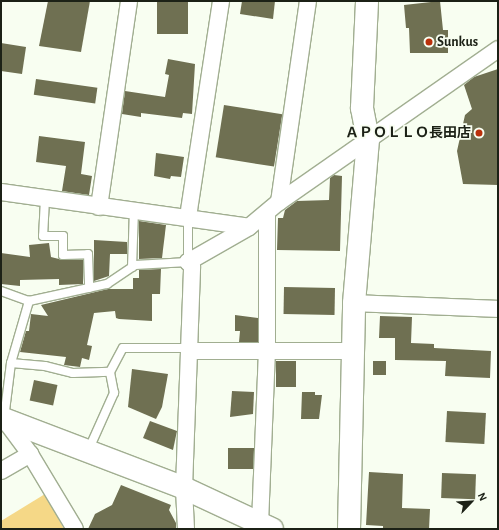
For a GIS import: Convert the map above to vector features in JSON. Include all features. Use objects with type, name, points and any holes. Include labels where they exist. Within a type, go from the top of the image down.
[{"type":"street","points":[[99,207],[129,1]]},
{"type":"street","points":[[188,217],[221,1]]},
{"type":"street","points":[[279,202],[308,1]]},
{"type":"street","points":[[349,529],[354,303],[368,139],[362,108],[367,1]]},
{"type":"street","points":[[186,529],[184,488],[192,266],[188,262],[249,226],[279,202],[498,49]]},
{"type":"street","points":[[1,192],[99,207],[188,217],[249,226]]},
{"type":"street","points":[[2,419],[184,488],[266,526],[267,213]]},
{"type":"street","points":[[354,303],[498,309]]},
{"type":"street","points":[[189,349],[354,351]]},
{"type":"street","points":[[2,419],[30,454],[75,529]]},
{"type":"street","points":[[1,472],[30,454]]},
{"type":"lane","points":[[45,199],[43,236],[63,236],[63,255],[88,254],[89,288]]},
{"type":"lane","points":[[132,267],[134,211]]},
{"type":"lane","points":[[1,291],[29,301],[106,284],[135,265],[188,262],[188,217]]},
{"type":"lane","points":[[2,419],[11,363],[29,301]]},
{"type":"lane","points":[[88,451],[114,393],[110,372],[123,348],[189,349]]},
{"type":"lane","points":[[11,363],[44,366],[73,373],[110,372]]},
{"type":"shaded area","points":[[45,494],[64,529],[1,529],[1,521]]},
{"type":"building","points":[[48,1],[90,1],[81,52],[39,46]]},
{"type":"building","points":[[157,1],[188,1],[188,34],[157,34]]},
{"type":"building","points":[[242,1],[275,1],[273,19],[240,14]]},
{"type":"building","points":[[440,1],[443,30],[448,30],[448,53],[410,53],[409,28],[406,28],[404,5]]},
{"type":"building","points":[[1,43],[26,47],[22,74],[1,71]]},
{"type":"building","points":[[168,59],[195,64],[192,114],[183,113],[182,118],[141,113],[141,117],[122,114],[125,91],[165,97],[169,75],[165,74]]},
{"type":"building","name":"ＡＰＯＬＬＯ長田店","points":[[498,69],[498,185],[463,184],[457,151],[465,115],[472,109],[464,85],[474,77]]},
{"type":"building","points":[[36,79],[97,88],[95,103],[34,95]]},
{"type":"building","points":[[224,105],[282,114],[274,167],[216,157]]},
{"type":"building","points":[[39,136],[85,142],[81,174],[92,176],[89,195],[62,191],[66,166],[36,162]]},
{"type":"building","points":[[156,153],[184,157],[181,177],[171,176],[170,179],[154,176]]},
{"type":"building","points":[[334,175],[342,176],[340,251],[277,250],[278,218],[283,218],[285,210],[297,201],[329,200],[330,178]]},
{"type":"building","points":[[139,221],[166,225],[162,258],[139,259]]},
{"type":"building","points":[[94,240],[127,242],[127,254],[110,254],[109,276],[94,281]]},
{"type":"building","points":[[49,243],[51,257],[63,260],[83,260],[83,284],[59,285],[59,279],[20,280],[20,286],[1,284],[1,253],[30,257],[29,245]]},
{"type":"building","points":[[161,269],[160,294],[152,294],[152,321],[119,319],[116,318],[115,311],[94,313],[87,345],[92,346],[89,360],[82,358],[80,367],[64,365],[66,357],[20,352],[26,331],[29,331],[31,314],[48,316],[41,305],[108,289],[133,289],[133,278],[139,278],[139,270]]},
{"type":"building","points":[[284,287],[335,288],[335,315],[284,314]]},
{"type":"building","points":[[235,315],[258,318],[258,342],[239,342],[240,331],[235,331]]},
{"type":"building","points":[[380,316],[412,317],[411,343],[434,344],[434,348],[491,351],[490,378],[445,376],[446,361],[395,360],[395,338],[379,338]]},
{"type":"building","points":[[276,361],[296,361],[296,387],[276,387]]},
{"type":"building","points":[[373,361],[386,361],[386,375],[373,375]]},
{"type":"building","points":[[132,369],[168,374],[162,407],[156,419],[128,407]]},
{"type":"building","points":[[34,380],[57,385],[53,406],[30,401]]},
{"type":"building","points":[[232,391],[254,392],[253,414],[230,417]]},
{"type":"building","points":[[302,392],[315,392],[315,395],[322,395],[319,419],[301,419]]},
{"type":"building","points":[[447,411],[486,413],[484,444],[445,442]]},
{"type":"building","points":[[150,421],[177,431],[173,450],[143,438]]},
{"type":"building","points":[[228,448],[254,448],[254,469],[228,469]]},
{"type":"building","points":[[369,472],[403,474],[402,508],[430,509],[429,529],[383,529],[383,526],[366,525]]},
{"type":"building","points":[[442,473],[476,474],[475,499],[441,498]]},
{"type":"building","points":[[121,485],[171,505],[169,510],[176,523],[176,529],[88,529],[95,514],[112,505]]},
{"type":"place","name":"Sunkus","points":[[429,42]]},
{"type":"place","name":"ＡＰＯＬＬＯ長田店","points":[[479,133]]}]
